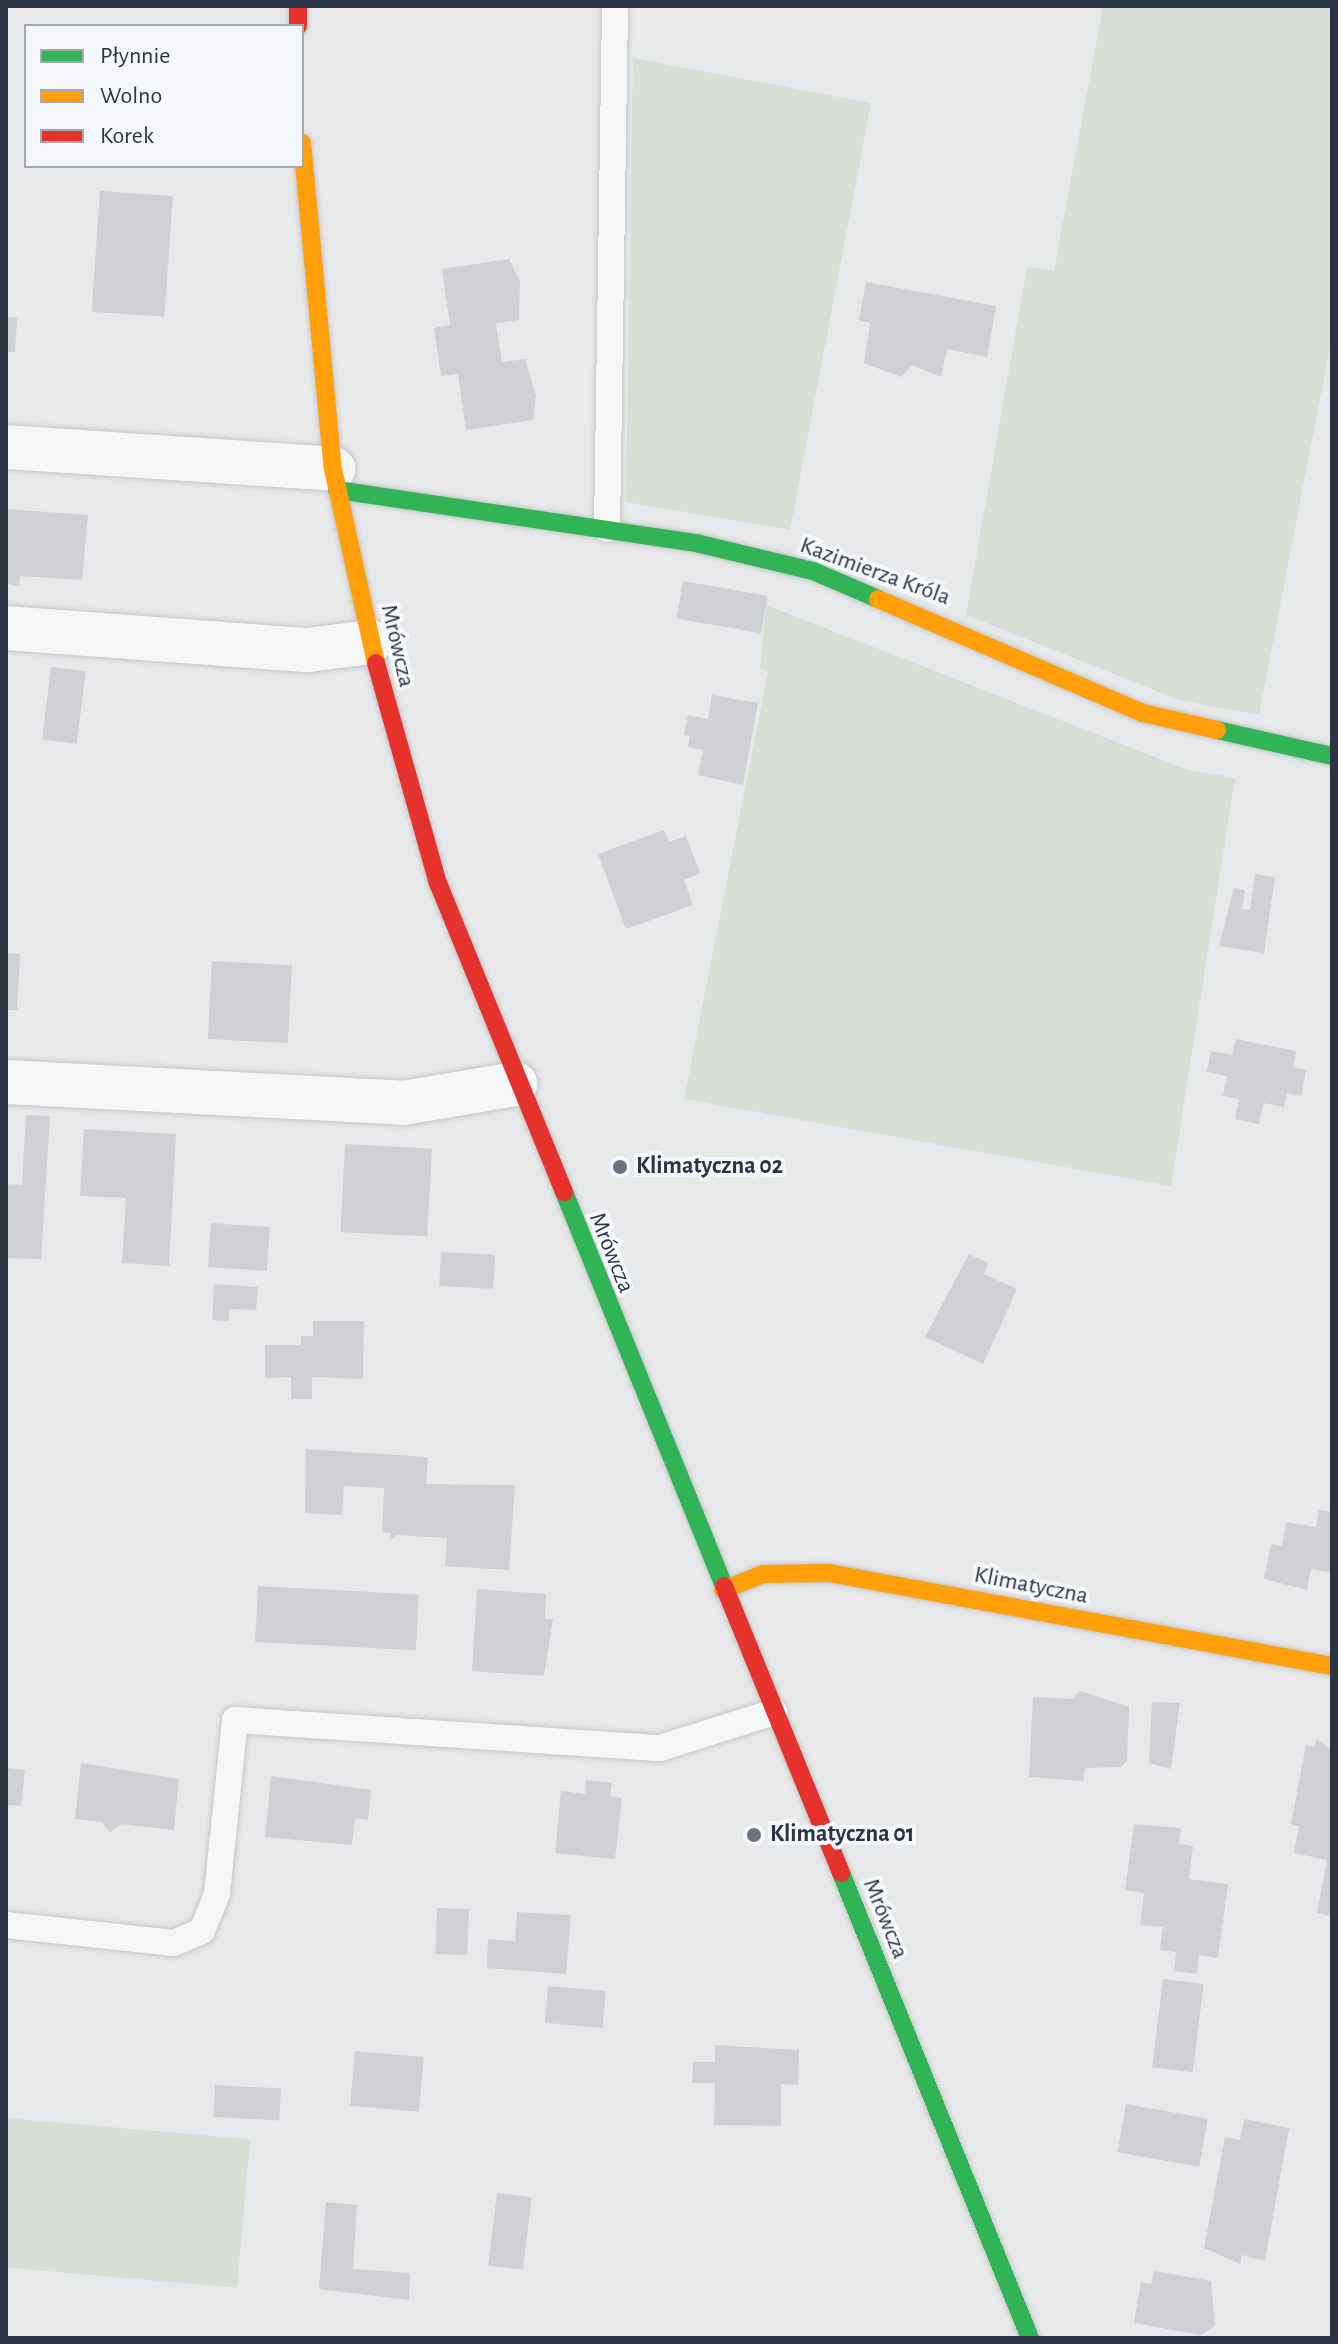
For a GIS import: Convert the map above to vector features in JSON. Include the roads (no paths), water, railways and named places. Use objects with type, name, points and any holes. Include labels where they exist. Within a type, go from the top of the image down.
[{"type":"street","name":"Mrówcza","points":[[304,163],[335,480],[370,642],[438,883],[515,1084],[1030,2338]]},
{"type":"street","points":[[6,447],[335,480]]},
{"type":"street","name":"Kazimierza Króla","points":[[335,480],[607,529],[813,571],[1143,713],[1332,756]]},
{"type":"street","points":[[6,628],[308,650],[370,642]]},
{"type":"street","points":[[6,1082],[403,1103],[515,1084]]},
{"type":"street","name":"Klimatyczna","points":[[723,1590],[763,1574],[829,1573],[1332,1666]]},
{"type":"lane","points":[[607,529],[615,6]]},
{"type":"lane","points":[[6,1925],[174,1943],[202,1931],[217,1894],[235,1720],[660,1748],[774,1712]]},
{"type":"place","name":"Klimatyczna 02","points":[[620,1167]]},
{"type":"place","name":"Klimatyczna 01","points":[[754,1835]]}]
